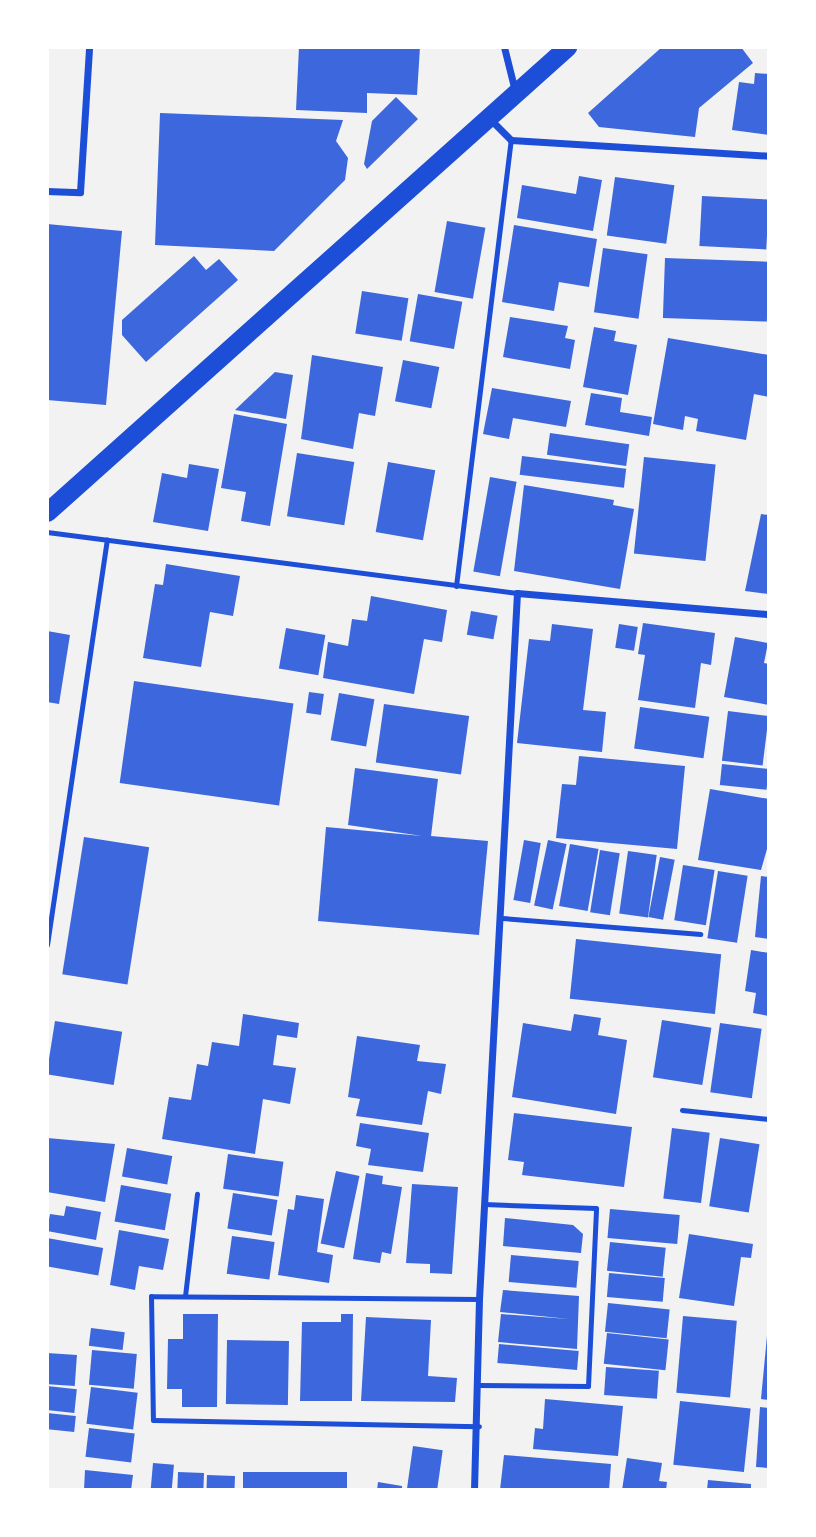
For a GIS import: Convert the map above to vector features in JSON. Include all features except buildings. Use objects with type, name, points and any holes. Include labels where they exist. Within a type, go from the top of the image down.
[{"type":"highway","points":[[47,512],[490,119],[567,47]]},
{"type":"street","points":[[47,191],[80,192],[89,47]]},
{"type":"street","points":[[504,47],[516,93]]},
{"type":"street","points":[[490,119],[511,140],[769,156]]},
{"type":"street","points":[[474,1490],[479,1426],[479,1299],[502,918],[517,593],[769,614]]},
{"type":"lane","points":[[456,586],[511,140]]},
{"type":"lane","points":[[47,532],[517,593]]},
{"type":"lane","points":[[47,945],[107,539]]},
{"type":"lane","points":[[502,918],[700,934]]},
{"type":"lane","points":[[682,1110],[769,1119]]},
{"type":"lane","points":[[185,1296],[197,1194]]},
{"type":"lane","points":[[478,1385],[588,1386],[596,1208],[484,1205]]},
{"type":"lane","points":[[479,1299],[151,1296],[153,1420],[479,1426]]}]
